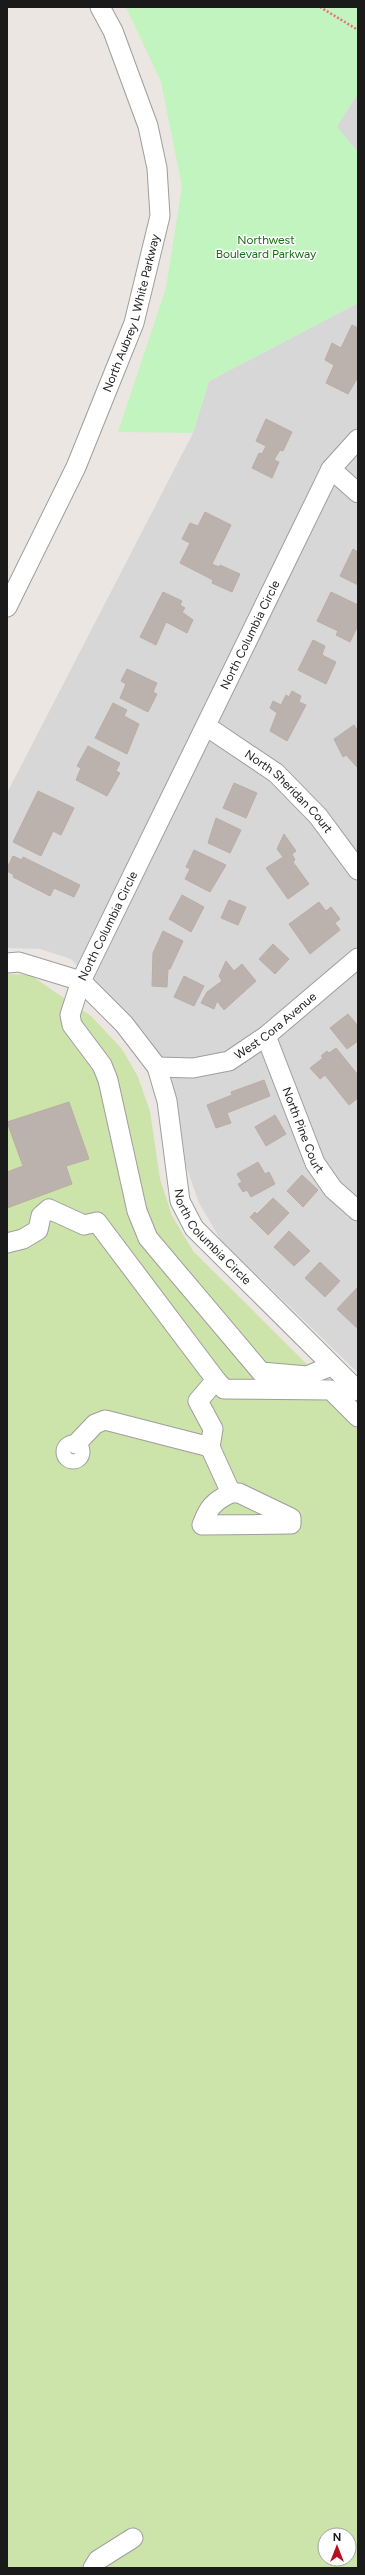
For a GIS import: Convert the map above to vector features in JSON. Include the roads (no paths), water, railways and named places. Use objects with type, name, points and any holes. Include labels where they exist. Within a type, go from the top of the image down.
[{"type":"street","name":"North Aubrey L White Parkway","points":[[7,607],[76,467],[134,322],[160,216],[157,168],[148,126],[113,31],[100,7]]},
{"type":"street","name":"North Columbia Circle","points":[[358,439],[332,469],[81,981],[124,1024],[157,1067],[167,1101],[180,1201],[194,1228],[358,1391]]},
{"type":"street","points":[[332,469],[358,493]]},
{"type":"street","name":"North Sheridan Court","points":[[206,726],[276,772],[318,816],[358,870]]},
{"type":"street","name":"West Cora Avenue","points":[[157,1067],[193,1068],[229,1061],[266,1036],[358,958]]},
{"type":"street","points":[[7,963],[19,962],[81,981],[70,1011],[72,1026],[102,1065],[108,1080],[137,1211],[148,1238],[262,1372],[307,1376],[332,1366]]},
{"type":"street","name":"North Pine Court","points":[[266,1036],[315,1162],[333,1189],[358,1211]]},
{"type":"street","points":[[7,1243],[23,1239],[38,1230],[41,1216],[49,1209],[84,1225],[97,1222],[224,1389],[332,1390],[358,1417]]},
{"type":"street","points":[[216,1380],[198,1401],[213,1429],[210,1447],[231,1493]]},
{"type":"street","points":[[76,1444],[95,1424],[105,1420],[210,1447]]},
{"type":"street","points":[[93,2568],[98,2560],[133,2538]]},
{"type":"park label","name":"Northwest Boulevard Parkway","points":[[266,247]]}]
